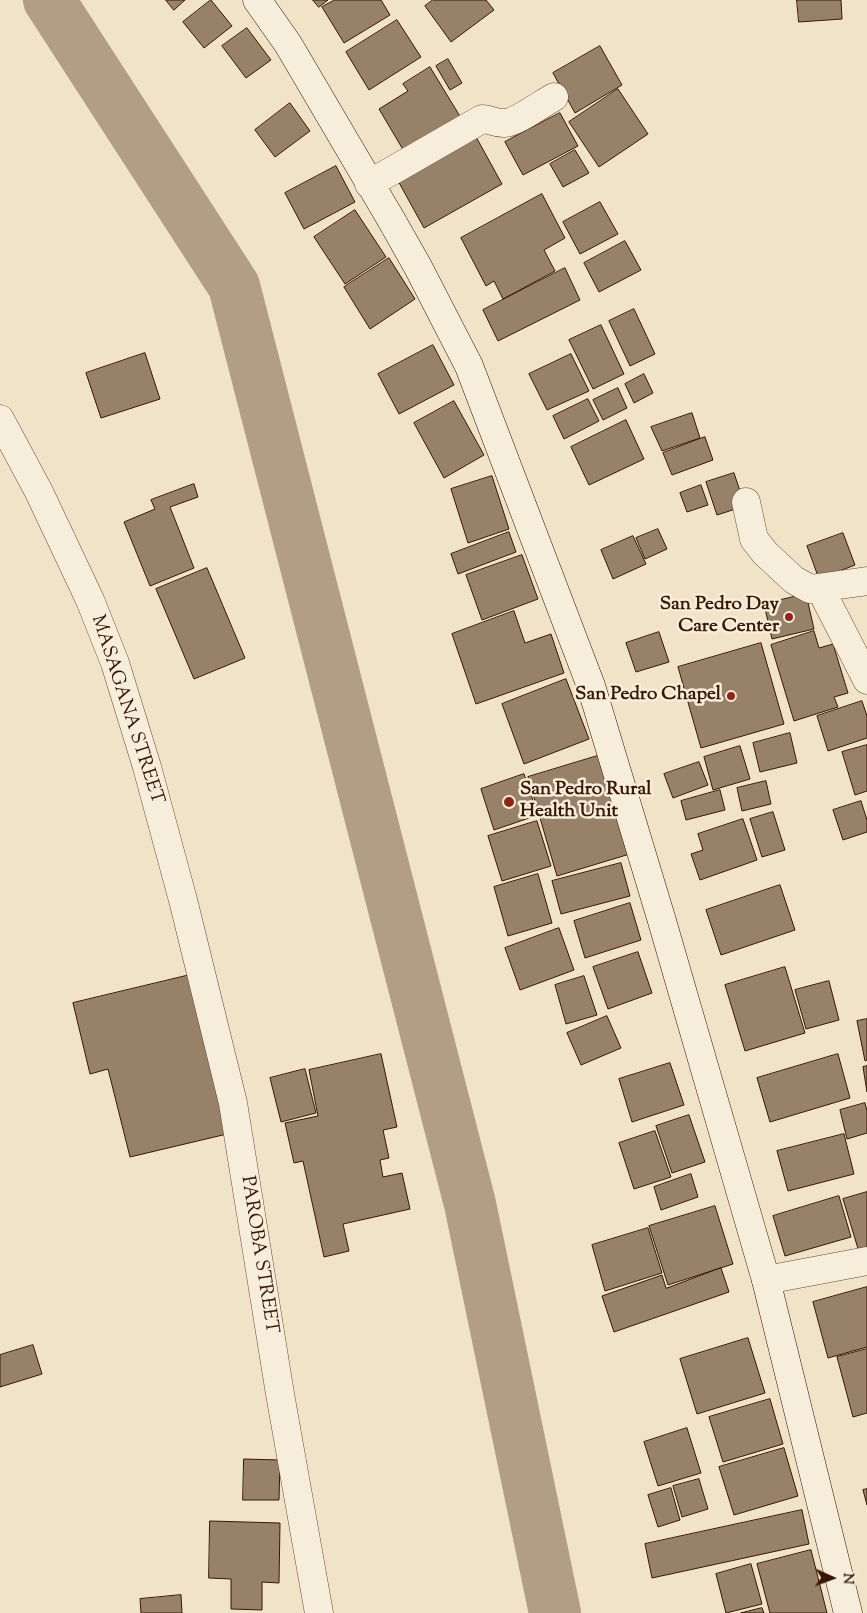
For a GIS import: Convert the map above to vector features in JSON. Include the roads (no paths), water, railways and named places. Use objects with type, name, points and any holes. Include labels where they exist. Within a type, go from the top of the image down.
[{"type":"street","points":[[257,0],[288,44],[418,267],[468,366],[591,686],[662,920],[766,1280],[848,1613]]},
{"type":"street","points":[[369,184],[482,118],[497,123],[507,123],[554,97]]},
{"type":"street","name":"MASAGANA STREET","points":[[0,419],[39,492],[69,555],[116,663],[147,767],[183,900]]},
{"type":"street","points":[[746,502],[754,538],[765,553],[794,580],[810,590],[867,581]]},
{"type":"street","points":[[820,588],[867,680]]},
{"type":"street","name":"PAROBA STREET","points":[[183,900],[233,1103],[280,1394],[319,1613]]},
{"type":"street","points":[[766,1280],[867,1261]]},
{"type":"waterway","points":[[49,0],[234,286],[470,1204],[555,1613]]},
{"type":"place","name":"San Pedro Day Care Center","points":[[789,617]]},
{"type":"place","name":"San Pedro Chapel","points":[[731,696]]},
{"type":"place","name":"San Pedro Rural Health Unit","points":[[509,802]]}]
